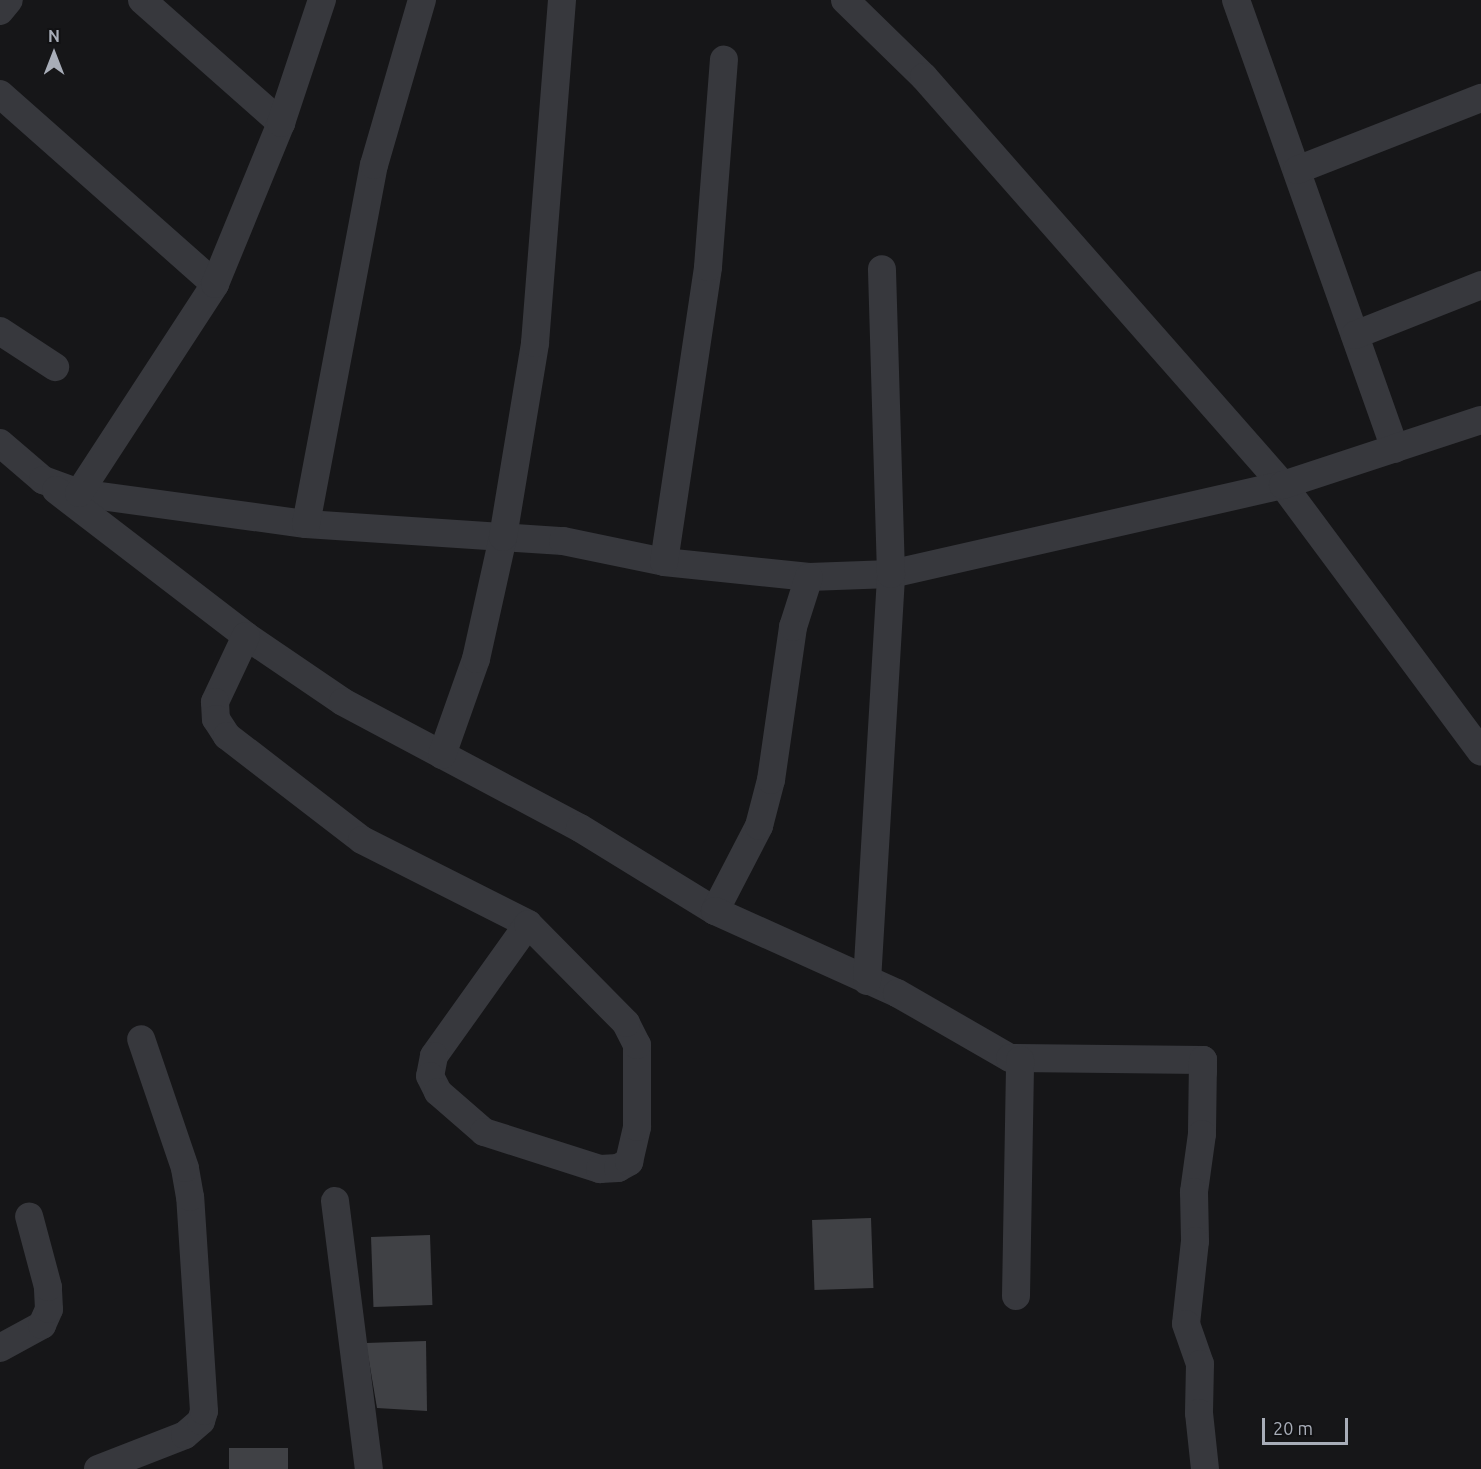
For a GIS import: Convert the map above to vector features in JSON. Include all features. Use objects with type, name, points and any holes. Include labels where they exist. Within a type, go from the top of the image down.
[{"type":"street","points":[[0,11],[9,0]]},
{"type":"street","points":[[142,0],[281,123]]},
{"type":"street","points":[[79,493],[215,284],[281,123],[322,0]]},
{"type":"street","points":[[306,524],[374,165],[422,0]]},
{"type":"street","points":[[442,755],[476,659],[503,537],[536,344],[562,0]]},
{"type":"street","points":[[845,0],[924,77],[1283,485],[1481,752]]},
{"type":"street","points":[[1236,0],[1395,448]]},
{"type":"street","points":[[664,562],[708,267],[724,60]]},
{"type":"street","points":[[0,94],[215,284]]},
{"type":"street","points":[[1297,170],[1481,98]]},
{"type":"street","points":[[867,981],[891,574],[882,270]]},
{"type":"street","points":[[1355,335],[1481,285]]},
{"type":"street","points":[[0,330],[55,367]]},
{"type":"street","points":[[0,472],[35,473],[79,493],[306,524],[563,541],[664,562],[809,577],[891,574],[1283,485],[1481,420]]},
{"type":"street","points":[[0,443],[35,473],[246,636],[343,702],[580,828],[715,911],[897,993],[997,1053],[1020,1060],[1203,1066],[1202,1134],[1194,1192],[1195,1241],[1186,1324],[1200,1364],[1199,1413],[1205,1469]]},
{"type":"street","points":[[715,911],[759,826],[771,780],[793,627],[809,577]]},
{"type":"street","points":[[246,636],[215,702],[216,719],[227,736],[362,840],[528,924],[626,1023],[637,1045],[637,1127],[630,1162],[618,1168],[600,1169],[484,1132],[438,1092],[430,1076],[434,1056],[528,924]]},
{"type":"street","points":[[98,1469],[185,1435],[201,1421],[204,1412],[190,1197],[185,1168],[141,1039]]},
{"type":"street","points":[[1016,1296],[1020,1060]]},
{"type":"street","points":[[335,1201],[369,1469]]},
{"type":"street","points":[[0,1348],[42,1325],[49,1309],[48,1287],[29,1216]]},
{"type":"building","points":[[871,1218],[873,1288],[814,1290],[812,1220]]},
{"type":"building","points":[[430,1235],[432,1305],[373,1307],[371,1237]]},
{"type":"building","points":[[426,1341],[427,1411],[377,1408],[366,1343]]},
{"type":"building","points":[[229,1448],[288,1448],[288,1469],[229,1469]]}]
